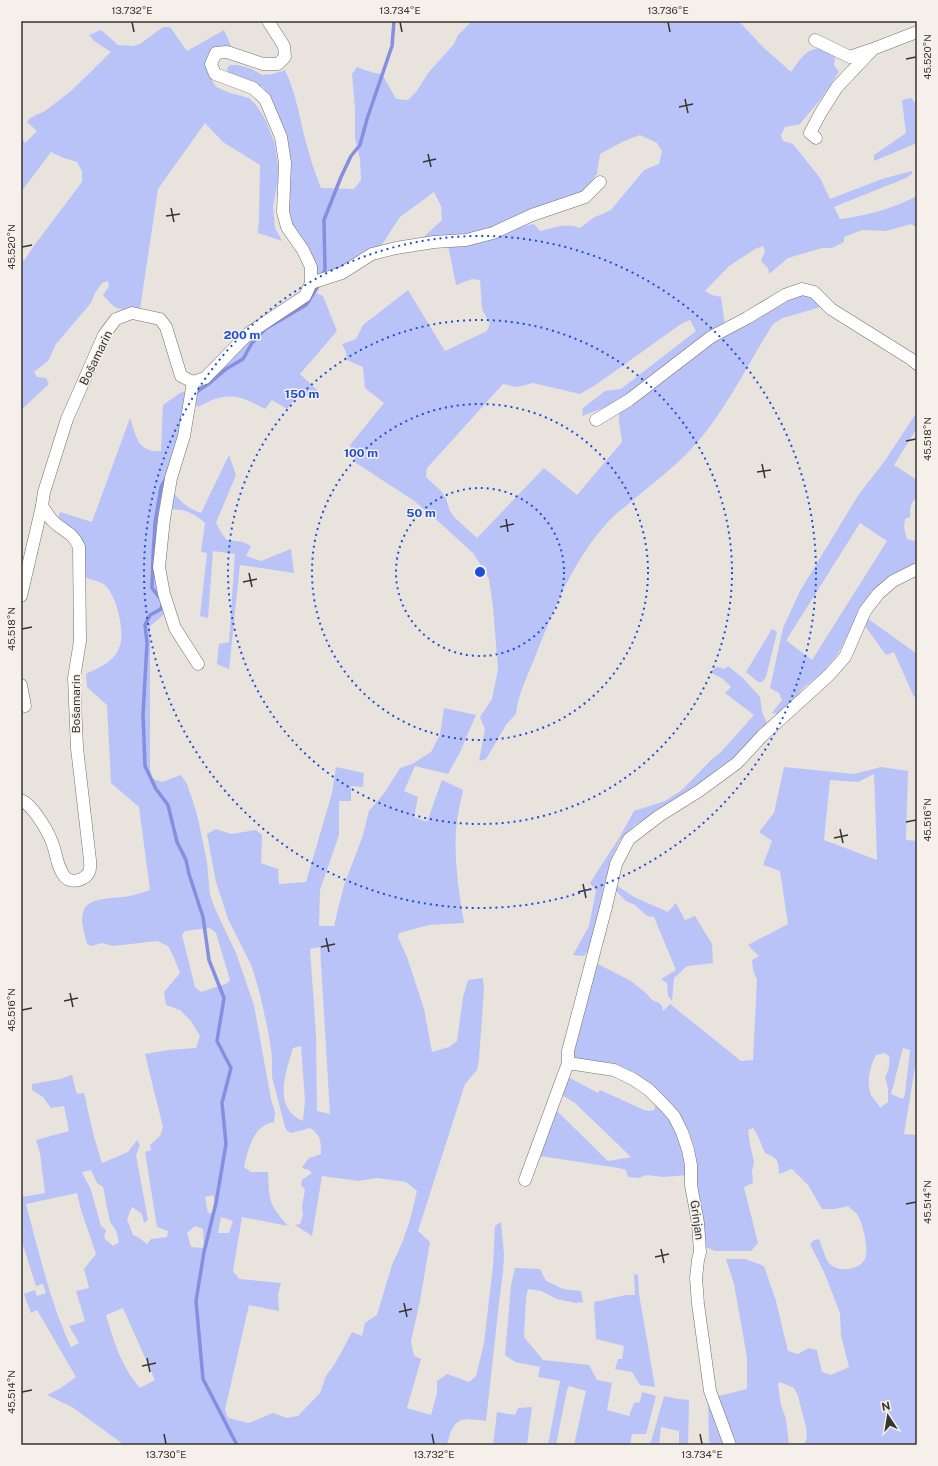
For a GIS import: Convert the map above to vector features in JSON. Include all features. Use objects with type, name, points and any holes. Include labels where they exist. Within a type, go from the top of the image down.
[{"type":"street","points":[[198,664],[175,628],[164,594],[159,567],[164,519],[171,478],[184,436],[193,382],[205,378],[249,333],[305,296],[311,283],[311,267],[303,250],[288,228],[283,212],[285,163],[281,137],[265,100],[253,88],[215,74],[211,64],[216,53],[227,52],[263,64],[278,64],[285,57],[284,46],[268,21]]},
{"type":"street","points":[[816,40],[850,57],[917,32]]},
{"type":"street","points":[[816,138],[810,133],[837,87],[873,49]]},
{"type":"street","points":[[311,283],[342,273],[372,254],[411,246],[466,240],[493,233],[532,215],[585,197],[600,182]]},
{"type":"street","points":[[596,420],[629,400],[711,337],[747,318],[785,295],[802,289],[814,292],[831,308],[911,358],[917,364]]},
{"type":"street","name":"Bošamarin","points":[[21,800],[32,807],[37,814],[54,846],[59,868],[66,878],[73,881],[81,880],[86,876],[90,870],[90,860],[77,748],[74,678],[80,641],[80,547],[76,539],[54,522],[42,506],[44,492],[67,419],[104,335],[116,319],[132,313],[160,319],[166,327],[181,376],[193,382]]},
{"type":"street","points":[[21,596],[42,506]]},
{"type":"street","points":[[525,1180],[568,1063],[568,1051],[616,864],[629,839],[659,816],[699,791],[737,763],[762,736],[829,675],[845,657],[862,618],[878,594],[893,581],[917,569]]},
{"type":"street","points":[[21,685],[25,706]]},
{"type":"street","name":"Grinjan","points":[[568,1063],[614,1070],[633,1079],[648,1090],[664,1105],[674,1116],[682,1132],[691,1165],[691,1184],[698,1222],[700,1252],[696,1278],[698,1304],[710,1391],[730,1445]]},
{"type":"shaded area","points":[[472,21],[738,21],[765,49],[791,72],[801,58],[811,50],[820,49],[834,52],[834,65],[839,72],[820,100],[800,124],[785,127],[781,135],[783,141],[793,144],[820,178],[830,199],[882,179],[912,171],[912,174],[906,178],[834,207],[840,219],[880,211],[917,196],[917,228],[911,224],[886,231],[862,230],[844,237],[844,242],[832,248],[822,248],[788,258],[769,274],[768,268],[761,261],[765,251],[763,246],[755,249],[729,266],[705,291],[712,295],[721,297],[725,326],[623,397],[606,407],[582,416],[583,408],[605,391],[621,389],[696,331],[690,320],[681,324],[597,384],[580,394],[533,383],[517,387],[503,384],[427,468],[426,477],[441,491],[454,517],[477,538],[544,468],[577,495],[622,442],[619,413],[698,349],[786,297],[811,294],[824,306],[783,318],[773,324],[735,388],[704,435],[664,475],[614,516],[595,537],[574,570],[556,605],[523,687],[518,701],[516,714],[506,725],[486,759],[479,761],[485,729],[480,717],[492,699],[498,669],[489,579],[474,554],[439,522],[413,500],[356,463],[350,445],[384,403],[365,388],[363,367],[347,360],[346,352],[342,344],[356,339],[363,325],[408,290],[445,351],[487,331],[490,324],[482,309],[480,280],[472,279],[456,285],[448,245],[512,228],[534,224],[540,231],[565,226],[575,226],[580,228],[593,218],[611,210],[644,170],[659,164],[662,151],[657,143],[640,135],[624,141],[600,154],[597,174],[585,190],[575,196],[493,231],[418,242],[442,220],[441,206],[434,192],[400,217],[381,246],[327,280],[318,282],[288,222],[290,152],[278,114],[263,87],[228,74],[227,68],[230,65],[238,65],[252,69],[262,75],[273,74],[285,70],[293,89],[306,143],[321,188],[354,189],[361,180],[360,159],[355,138],[355,109],[352,74],[357,67],[382,74],[396,99],[408,100],[416,92],[429,72],[454,44],[458,35]]},
{"type":"shaded area","points":[[163,27],[170,27],[187,51],[224,30],[232,48],[220,49],[209,71],[211,79],[216,87],[230,93],[249,98],[257,106],[266,121],[275,144],[279,174],[273,207],[275,228],[282,241],[258,233],[260,165],[223,142],[205,123],[158,189],[140,309],[123,310],[115,307],[103,295],[109,286],[108,281],[102,283],[95,293],[91,303],[56,344],[48,361],[34,372],[37,377],[46,378],[49,384],[21,410],[21,254],[24,261],[82,182],[82,171],[77,162],[51,152],[21,192],[21,138],[25,143],[37,131],[27,122],[30,118],[45,111],[71,91],[111,52],[94,41],[89,35],[101,30],[118,45],[133,46],[140,44]]},
{"type":"shaded area","points":[[911,98],[916,103],[915,115],[917,116],[917,143],[874,161],[874,155],[906,133],[902,100]]},
{"type":"shaded area","points":[[314,292],[323,296],[337,331],[300,374],[317,390],[310,397],[300,392],[287,409],[272,400],[265,409],[247,400],[232,396],[217,398],[198,407],[195,403],[193,388],[254,333],[288,313]]},
{"type":"shaded area","points":[[189,390],[190,406],[194,410],[185,420],[162,510],[167,612],[150,626],[150,770],[153,779],[162,782],[181,775],[187,784],[197,814],[207,862],[210,895],[236,953],[254,1005],[271,1099],[275,1112],[274,1122],[267,1124],[256,1133],[247,1153],[244,1167],[251,1172],[268,1172],[271,1202],[288,1226],[242,1217],[233,1271],[239,1279],[281,1283],[278,1294],[279,1311],[249,1305],[225,1410],[228,1418],[249,1423],[273,1413],[287,1418],[298,1416],[320,1393],[326,1376],[336,1362],[352,1332],[362,1336],[365,1323],[377,1315],[392,1265],[410,1220],[417,1191],[406,1182],[377,1178],[359,1181],[322,1176],[312,1236],[295,1225],[300,1224],[303,1215],[302,1206],[305,1190],[301,1185],[302,1180],[312,1173],[302,1167],[309,1158],[321,1154],[320,1142],[316,1133],[310,1128],[291,1133],[287,1131],[285,1127],[272,1077],[272,1057],[269,1036],[260,994],[252,967],[228,919],[216,882],[207,834],[216,829],[231,834],[256,830],[262,835],[261,863],[278,869],[279,884],[306,882],[332,793],[336,767],[364,773],[363,787],[351,786],[351,801],[339,801],[339,835],[320,890],[319,926],[334,926],[344,885],[362,838],[369,811],[385,792],[400,768],[412,764],[431,752],[440,735],[444,708],[476,715],[460,752],[448,774],[415,766],[404,791],[418,797],[414,817],[427,822],[442,780],[463,790],[457,820],[456,854],[457,877],[464,923],[429,925],[399,933],[398,937],[407,957],[424,1009],[432,1052],[449,1047],[457,1041],[463,997],[468,980],[483,978],[484,990],[477,1070],[465,1084],[418,1231],[430,1242],[420,1301],[411,1341],[414,1356],[421,1359],[407,1408],[431,1415],[437,1393],[437,1381],[447,1374],[469,1382],[476,1376],[484,1343],[493,1266],[495,1226],[501,1222],[504,1255],[503,1272],[486,1421],[470,1419],[459,1421],[452,1429],[447,1445],[122,1445],[123,1444],[72,1407],[47,1395],[61,1388],[76,1377],[37,1310],[31,1313],[24,1294],[35,1290],[37,1296],[46,1293],[43,1284],[36,1286],[21,1239],[21,1197],[45,1193],[40,1153],[36,1140],[69,1131],[64,1106],[51,1108],[43,1097],[32,1090],[32,1084],[60,1079],[72,1075],[77,1094],[84,1093],[94,1137],[102,1163],[128,1152],[137,1140],[140,1145],[136,1155],[148,1220],[144,1223],[142,1214],[132,1207],[127,1219],[133,1235],[147,1244],[151,1239],[167,1237],[168,1231],[157,1227],[145,1152],[151,1150],[150,1145],[160,1136],[163,1127],[145,1054],[196,1048],[200,1036],[191,1021],[180,1010],[166,1005],[164,992],[180,973],[168,946],[157,941],[113,946],[102,943],[92,946],[87,944],[82,917],[85,908],[89,904],[94,901],[130,896],[150,890],[139,807],[111,783],[107,705],[87,687],[86,674],[110,661],[117,653],[119,648],[121,642],[121,625],[117,607],[106,586],[84,577],[82,548],[78,534],[58,518],[60,512],[92,522],[130,418],[139,442],[147,449],[161,451],[163,405],[180,393]],"holes":[[[210,928],[216,933],[230,980],[226,984],[201,992],[195,987],[182,935],[185,931]],[[320,947],[330,1114],[317,1111],[316,1035],[310,949]],[[301,1046],[305,1101],[303,1121],[293,1115],[287,1107],[284,1099],[287,1068],[293,1048]],[[91,1170],[97,1183],[103,1187],[110,1222],[116,1230],[119,1242],[113,1246],[104,1238],[106,1230],[101,1226],[91,1190],[82,1172]],[[77,1193],[81,1210],[96,1254],[84,1269],[89,1288],[76,1291],[85,1321],[69,1326],[79,1343],[71,1347],[57,1312],[26,1204]],[[213,1195],[216,1212],[208,1213],[205,1197]],[[221,1217],[233,1221],[229,1233],[218,1233]],[[195,1226],[203,1229],[204,1248],[191,1247],[187,1233]],[[123,1308],[155,1380],[140,1388],[133,1380],[123,1362],[106,1315]]]},
{"type":"shaded area","points":[[917,412],[917,428],[894,465],[917,480],[917,498],[910,509],[910,517],[905,519],[904,528],[907,539],[914,541],[917,538],[917,564],[909,567],[850,631],[838,654],[821,674],[804,687],[781,714],[772,713],[782,700],[779,693],[770,688],[783,628],[800,591],[859,494],[884,462]],"holes":[[[860,523],[887,541],[812,660],[787,641]]]},
{"type":"shaded area","points":[[229,455],[236,475],[216,523],[222,534],[227,540],[243,542],[251,546],[246,556],[261,561],[291,549],[294,573],[240,565],[229,669],[217,664],[219,644],[229,642],[235,554],[213,551],[208,618],[200,616],[207,553],[201,552],[205,523],[189,512],[170,510],[173,492],[185,505],[201,513]]},
{"type":"shaded area","points":[[867,618],[917,654],[917,697],[914,697],[894,652],[886,655],[865,626]]},
{"type":"shaded area","points":[[772,629],[777,632],[766,677],[762,682],[758,682],[746,672]]},
{"type":"shaded area","points":[[728,666],[743,678],[760,697],[762,712],[767,723],[732,763],[667,806],[635,825],[620,840],[612,857],[604,885],[599,915],[588,951],[584,956],[573,955],[589,926],[596,890],[590,883],[619,838],[634,811],[665,801],[682,790],[713,758],[721,752],[754,715],[725,693],[731,687],[723,679],[710,672],[717,667],[725,669]]},
{"type":"shaded area","points":[[784,767],[854,774],[881,767],[908,771],[906,840],[917,841],[917,1055],[904,1134],[917,1135],[917,1445],[803,1445],[807,1439],[806,1427],[798,1396],[794,1388],[780,1382],[778,1384],[781,1405],[786,1419],[789,1445],[734,1445],[715,1397],[747,1389],[747,1357],[734,1284],[726,1259],[745,1259],[764,1266],[776,1301],[788,1351],[798,1354],[809,1348],[817,1350],[822,1372],[831,1375],[849,1367],[841,1335],[840,1313],[824,1272],[810,1244],[814,1240],[819,1239],[828,1262],[836,1268],[847,1269],[858,1266],[865,1259],[866,1255],[865,1236],[859,1218],[857,1214],[848,1206],[835,1209],[822,1209],[808,1185],[792,1169],[779,1174],[778,1163],[775,1158],[765,1153],[753,1128],[748,1130],[754,1162],[752,1172],[753,1183],[744,1187],[758,1243],[751,1251],[715,1251],[706,1247],[696,1176],[696,1158],[689,1131],[681,1119],[656,1091],[575,1059],[572,1055],[594,962],[631,981],[652,1000],[659,1003],[662,1006],[663,1011],[670,1004],[741,1061],[753,1060],[757,980],[753,970],[752,960],[759,956],[748,945],[788,924],[780,871],[763,865],[772,841],[759,832],[774,813]],"holes":[[[874,774],[877,859],[877,860],[824,840],[830,780],[858,782]],[[903,1048],[910,1050],[905,1094],[903,1099],[891,1094]],[[885,1053],[889,1056],[889,1067],[885,1077],[888,1088],[888,1102],[880,1108],[871,1095],[869,1085],[870,1069],[876,1055]]]},
{"type":"shaded area","points":[[613,883],[634,897],[668,912],[676,903],[685,920],[695,916],[712,944],[713,963],[687,966],[674,978],[672,1001],[668,996],[667,983],[661,979],[676,970],[654,917],[647,916],[635,905],[626,901],[612,887]]},
{"type":"shaded area","points":[[568,1077],[598,1093],[600,1090],[644,1110],[654,1110],[657,1102],[679,1133],[688,1175],[663,1177],[647,1175],[638,1178],[628,1177],[626,1170],[619,1168],[540,1156],[557,1111],[608,1161],[631,1157],[575,1103],[562,1095]]},
{"type":"shaded area","points":[[515,1268],[540,1269],[546,1281],[563,1289],[581,1291],[583,1302],[576,1303],[557,1299],[541,1291],[528,1289],[526,1298],[524,1337],[543,1360],[589,1365],[597,1380],[612,1383],[607,1410],[629,1416],[634,1403],[640,1402],[642,1392],[656,1396],[646,1434],[632,1434],[630,1445],[574,1445],[586,1391],[569,1386],[556,1445],[548,1445],[560,1381],[538,1377],[540,1367],[515,1362],[505,1355],[511,1285]]},
{"type":"shaded area","points":[[634,1274],[638,1275],[639,1294],[655,1387],[640,1385],[632,1372],[615,1369],[618,1359],[622,1359],[624,1346],[596,1339],[594,1302],[626,1295],[635,1295]]},
{"type":"shaded area","points":[[664,1396],[689,1400],[688,1445],[679,1445],[679,1431],[661,1427],[659,1445],[650,1445]]},
{"type":"shaded area","points":[[708,1401],[727,1445],[709,1445]]},
{"type":"shaded area","points":[[532,1407],[527,1445],[493,1445],[497,1412],[515,1415],[518,1408]]},
{"type":"waterway","points":[[323,275],[325,269],[324,220],[351,156],[360,145],[367,119],[392,46],[394,21]]},
{"type":"waterway","points":[[195,393],[226,369],[243,359],[252,343],[265,329],[306,305],[320,283]]},
{"type":"waterway","points":[[166,478],[161,487],[155,523],[152,588],[163,602],[161,609],[150,615],[145,625],[147,643],[143,715],[145,766],[156,789],[168,805],[177,842],[186,860],[203,917],[209,960],[224,998],[217,1041],[231,1068],[222,1103],[226,1144],[216,1203],[204,1252],[196,1301],[203,1379],[237,1445]]}]
